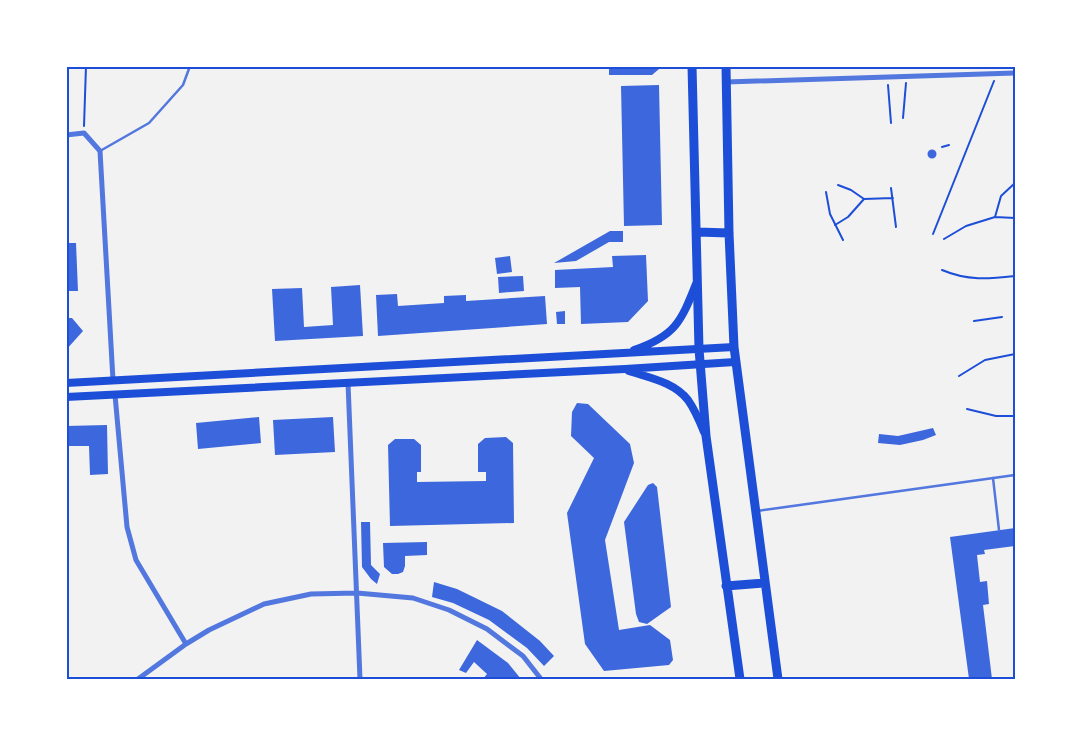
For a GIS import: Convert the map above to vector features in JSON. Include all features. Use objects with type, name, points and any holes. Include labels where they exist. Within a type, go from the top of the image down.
[{"type":"main road","points":[[692,66],[700,364],[706,436],[740,679]]},
{"type":"main road","points":[[726,66],[729,233],[735,362],[778,679]]},
{"type":"main road","points":[[697,232],[729,233]]},
{"type":"main road","points":[[624,353],[650,344],[665,336],[676,327],[684,315],[698,280]]},
{"type":"main road","points":[[66,383],[734,347]]},
{"type":"main road","points":[[446,362],[447,378]]},
{"type":"main road","points":[[66,398],[625,370],[735,362]]},
{"type":"main road","points":[[625,370],[670,385],[681,393],[689,401],[706,436]]},
{"type":"main road","points":[[726,586],[765,583]]},
{"type":"street","points":[[726,82],[1015,73]]},
{"type":"street","points":[[66,135],[84,134],[100,151],[113,380]]},
{"type":"street","points":[[348,383],[360,679]]},
{"type":"street","points":[[114,395],[127,528],[136,560],[186,644]]},
{"type":"street","points":[[138,679],[186,644],[209,630],[264,604],[310,594],[357,593],[413,598],[449,610],[487,630],[522,656],[541,679]]},
{"type":"lane","points":[[100,151],[149,123],[182,85],[190,66]]},
{"type":"lane","points":[[756,512],[1015,474]]},
{"type":"lane","points":[[994,478],[999,530]]},
{"type":"path","points":[[84,134],[86,66]]},
{"type":"path","points":[[933,234],[997,74]]},
{"type":"path","points":[[903,118],[906,76]]},
{"type":"path","points":[[888,77],[891,123]]},
{"type":"path","points":[[942,147],[949,144]]},
{"type":"path","points":[[995,217],[1002,196],[1015,183]]},
{"type":"path","points":[[838,185],[851,190],[864,199],[892,198]]},
{"type":"path","points":[[891,188],[896,227]]},
{"type":"path","points":[[826,192],[830,214],[843,240]]},
{"type":"path","points":[[835,224],[848,217],[864,199]]},
{"type":"path","points":[[944,239],[966,226],[995,217],[1015,218]]},
{"type":"path","points":[[942,270],[964,278],[978,279],[1015,276]]},
{"type":"path","points":[[974,321],[1002,317]]},
{"type":"path","points":[[958,376],[985,360],[1015,354]]},
{"type":"path","points":[[967,409],[996,416],[1015,416]]},
{"type":"building","points":[[609,66],[659,66],[659,69],[652,75],[609,75]]},
{"type":"building","points":[[659,85],[662,225],[624,226],[621,86]]},
{"type":"building","points":[[932,149],[937,154],[932,159],[927,154]]},
{"type":"building","points":[[610,231],[623,231],[623,242],[609,242],[576,261],[554,263]]},
{"type":"building","points":[[66,243],[76,243],[78,291],[66,291]]},
{"type":"building","points":[[646,255],[648,301],[628,322],[581,324],[580,287],[555,288],[555,270],[613,267],[612,256]]},
{"type":"building","points":[[510,256],[512,272],[497,274],[495,258]]},
{"type":"building","points":[[523,276],[524,291],[499,293],[498,277]]},
{"type":"building","points":[[360,285],[363,336],[275,341],[272,289],[302,288],[304,327],[333,325],[331,287]]},
{"type":"building","points":[[397,294],[398,306],[444,303],[444,296],[466,295],[466,301],[545,296],[547,324],[378,336],[376,295]]},
{"type":"building","points":[[565,311],[565,324],[557,324],[556,312]]},
{"type":"building","points":[[66,318],[72,318],[83,331],[66,350]]},
{"type":"building","points":[[577,403],[588,404],[630,444],[634,463],[605,540],[619,630],[650,625],[670,640],[673,660],[669,665],[604,671],[585,644],[567,513],[594,458],[571,436],[572,412]]},
{"type":"building","points":[[259,417],[261,443],[198,449],[196,423]]},
{"type":"building","points":[[333,417],[335,452],[275,455],[273,420]]},
{"type":"building","points":[[107,425],[108,474],[90,475],[89,446],[66,446],[66,426]]},
{"type":"building","points":[[933,428],[936,435],[923,440],[900,445],[878,443],[879,434],[898,436]]},
{"type":"building","points":[[506,437],[513,443],[514,523],[390,526],[388,445],[395,439],[414,439],[421,445],[421,472],[417,472],[417,482],[486,481],[486,472],[478,472],[478,444],[485,438]]},
{"type":"building","points":[[653,483],[657,487],[671,607],[647,624],[639,622],[636,614],[624,522],[648,485]]},
{"type":"building","points":[[361,522],[370,522],[371,565],[380,574],[377,584],[362,567]]},
{"type":"building","points":[[1015,528],[1015,546],[984,550],[985,554],[977,555],[980,582],[987,581],[989,604],[983,605],[992,679],[969,679],[950,537]]},
{"type":"building","points":[[427,542],[427,555],[405,556],[403,572],[392,574],[384,567],[383,543]]},
{"type":"building","points":[[434,582],[457,589],[502,611],[540,641],[554,656],[544,666],[527,648],[489,620],[453,603],[432,597]]},
{"type":"building","points":[[477,640],[508,663],[521,679],[483,679],[487,674],[474,662],[466,673],[459,670]]}]
